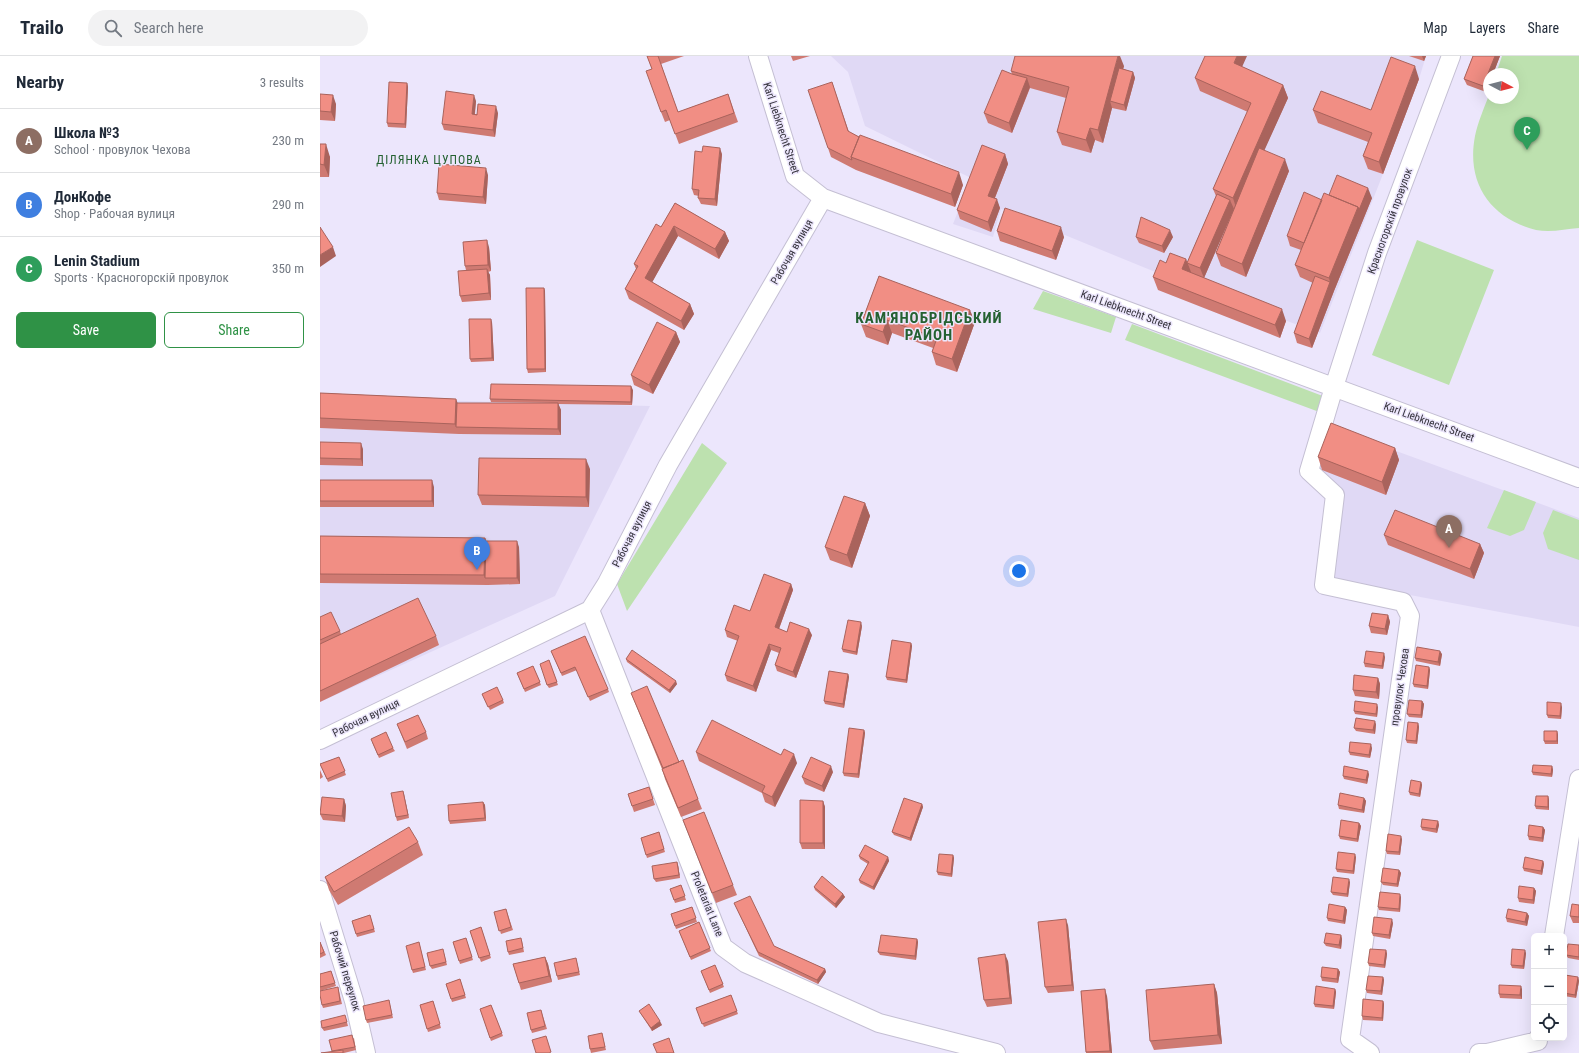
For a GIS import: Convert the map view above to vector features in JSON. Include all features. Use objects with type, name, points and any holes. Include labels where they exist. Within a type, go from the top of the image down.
[{"type":"street","name":"Karl Liebknecht Street","points":[[758,56],[795,176],[823,198],[1579,478]]},
{"type":"street","name":"Красногорскій провулок","points":[[1334,387],[1377,253],[1451,56]]},
{"type":"street","name":"Рабочая вулиця","points":[[320,740],[590,610],[607,583],[668,464],[823,198]]},
{"type":"street","name":"провулок Чехова","points":[[1334,387],[1309,471],[1335,495],[1324,585],[1403,602],[1410,616],[1350,1040],[1370,1053]]},
{"type":"street","name":"Proletariat Lane","points":[[590,610],[723,947],[745,963],[879,1022],[996,1053]]},
{"type":"street","points":[[1554,933],[1579,779]]},
{"type":"street","name":"Рабочий переулок","points":[[320,890],[354,1001],[366,1053]]},
{"type":"street","points":[[1478,1053],[1487,1053],[1534,1041]]},
{"type":"shaded area","points":[[831,56],[1426,56],[1419,79],[1383,174],[1320,333],[1170,278],[1001,209],[993,237],[953,224],[971,178],[865,126],[848,72]]},
{"type":"shaded area","points":[[320,397],[650,406],[555,596],[320,702]]},
{"type":"shaded area","points":[[1317,422],[1579,518],[1579,627],[1315,577],[1327,501],[1301,472],[1301,463]]},
{"type":"green space","points":[[1502,56],[1579,56],[1579,228],[1542,231],[1520,224],[1506,217],[1494,207],[1485,196],[1478,183],[1474,169],[1473,153],[1479,120],[1485,104],[1519,104],[1519,68],[1498,68]]},
{"type":"green space","points":[[1417,240],[1494,270],[1449,385],[1372,355]]},
{"type":"green space","points":[[1043,291],[1116,317],[1111,333],[1033,309]]},
{"type":"green space","points":[[1132,324],[1328,398],[1322,413],[1125,340]]},
{"type":"green space","points":[[702,443],[727,463],[627,611],[617,584]]},
{"type":"green space","points":[[1504,490],[1536,502],[1524,530],[1510,536],[1487,528]]},
{"type":"green space","points":[[1553,510],[1579,520],[1579,560],[1548,549],[1543,533]]},
{"type":"building","points":[[647,56],[658,56],[678,112],[728,94],[734,113],[675,134],[666,110],[661,112],[646,71],[652,69]]},
{"type":"building","points":[[1015,56],[1118,56],[1098,130],[1090,128],[1086,140],[1057,132],[1069,87],[1011,71]]},
{"type":"building","points":[[1205,56],[1237,56],[1234,63],[1283,85],[1233,198],[1213,189],[1251,103],[1195,78]]},
{"type":"building","points":[[1473,56],[1495,56],[1490,68],[1483,68],[1483,86],[1464,79]]},
{"type":"building","points":[[1391,57],[1415,66],[1379,162],[1363,156],[1372,133],[1313,110],[1321,91],[1371,110]]},
{"type":"building","points":[[1119,68],[1133,72],[1124,105],[1110,101]]},
{"type":"building","points":[[1002,70],[1027,78],[1009,123],[984,113]]},
{"type":"building","points":[[389,82],[407,83],[405,124],[387,123]]},
{"type":"building","points":[[832,82],[848,131],[859,137],[851,157],[852,160],[828,148],[808,90]]},
{"type":"building","points":[[446,91],[474,95],[472,114],[477,115],[478,104],[496,106],[493,130],[442,124]]},
{"type":"building","points":[[320,94],[333,95],[331,112],[320,111]]},
{"type":"building","points":[[860,135],[959,172],[951,194],[851,157]]},
{"type":"building","points":[[320,144],[326,144],[324,165],[320,164]]},
{"type":"building","points":[[982,145],[1005,154],[988,196],[997,199],[988,222],[957,210]]},
{"type":"building","points":[[703,146],[720,148],[715,199],[698,198],[699,190],[692,189],[695,151],[702,152]]},
{"type":"building","points":[[1259,148],[1285,159],[1242,264],[1216,253]]},
{"type":"building","points":[[439,164],[486,168],[483,197],[437,193]]},
{"type":"building","points":[[1337,175],[1368,188],[1359,210],[1358,207],[1329,195]]},
{"type":"building","points":[[1304,192],[1322,200],[1304,243],[1287,236]]},
{"type":"building","points":[[1324,193],[1358,207],[1329,278],[1295,265]]},
{"type":"building","points":[[1217,194],[1230,200],[1200,268],[1187,263]]},
{"type":"building","points":[[675,203],[725,232],[715,249],[674,226],[645,278],[690,304],[681,321],[625,289],[638,266],[634,264],[656,224],[661,227]]},
{"type":"building","points":[[1005,208],[1061,227],[1052,251],[997,231]]},
{"type":"building","points":[[1141,217],[1170,230],[1162,246],[1136,237]]},
{"type":"building","points":[[320,227],[333,247],[320,255]]},
{"type":"building","points":[[487,240],[488,265],[465,266],[463,242]]},
{"type":"building","points":[[1170,253],[1186,259],[1182,269],[1282,309],[1275,325],[1153,277],[1160,260],[1166,263]]},
{"type":"building","points":[[487,269],[489,293],[460,296],[458,271]]},
{"type":"building","points":[[879,276],[970,310],[952,359],[932,352],[937,338],[887,320],[883,332],[861,324]]},
{"type":"building","points":[[1315,276],[1330,282],[1309,339],[1294,333]]},
{"type":"building","points":[[526,288],[544,288],[545,369],[527,369]]},
{"type":"building","points":[[469,319],[491,319],[492,358],[470,359]]},
{"type":"building","points":[[657,322],[676,332],[649,385],[631,375]]},
{"type":"building","points":[[491,384],[631,386],[631,402],[490,399]]},
{"type":"building","points":[[320,393],[456,399],[455,424],[320,418]]},
{"type":"building","points":[[457,403],[558,403],[558,429],[456,427]]},
{"type":"building","points":[[1331,423],[1395,448],[1382,482],[1318,457]]},
{"type":"building","points":[[320,442],[361,443],[361,459],[320,458]]},
{"type":"building","points":[[479,458],[586,459],[586,497],[478,495]]},
{"type":"building","points":[[320,480],[432,480],[432,501],[320,501]]},
{"type":"building","points":[[844,496],[865,503],[847,555],[825,547]]},
{"type":"building","points":[[1395,510],[1480,544],[1470,569],[1384,535]]},
{"type":"building","points":[[320,536],[485,538],[484,575],[320,574]]},
{"type":"building","points":[[486,541],[517,541],[517,578],[485,578]]},
{"type":"building","points":[[764,574],[791,584],[775,627],[787,632],[790,622],[809,629],[793,672],[775,665],[781,648],[769,644],[753,686],[725,675],[739,636],[725,630],[734,605],[750,611]]},
{"type":"building","points":[[418,598],[436,636],[320,691],[320,644]]},
{"type":"building","points":[[331,612],[340,631],[320,640],[320,617]]},
{"type":"building","points":[[1372,613],[1388,615],[1385,629],[1369,626]]},
{"type":"building","points":[[848,620],[861,622],[856,652],[842,649]]},
{"type":"building","points":[[585,636],[608,689],[588,697],[575,667],[561,673],[551,651]]},
{"type":"building","points":[[892,640],[911,643],[906,680],[886,677]]},
{"type":"building","points":[[1417,647],[1440,651],[1438,662],[1415,658]]},
{"type":"building","points":[[632,650],[676,681],[669,690],[626,659]]},
{"type":"building","points":[[1366,651],[1384,653],[1382,666],[1364,663]]},
{"type":"building","points":[[549,660],[557,682],[547,685],[540,664]]},
{"type":"building","points":[[1416,665],[1429,667],[1427,686],[1413,684]]},
{"type":"building","points":[[533,666],[540,682],[524,689],[517,673]]},
{"type":"building","points":[[829,671],[848,674],[843,704],[824,701]]},
{"type":"building","points":[[1354,675],[1378,678],[1376,692],[1353,690]]},
{"type":"building","points":[[647,686],[679,762],[663,768],[631,693]]},
{"type":"building","points":[[497,687],[503,700],[488,707],[482,694]]},
{"type":"building","points":[[1409,700],[1422,701],[1421,715],[1407,714]]},
{"type":"building","points":[[1355,701],[1377,704],[1376,714],[1354,711]]},
{"type":"building","points":[[1547,702],[1561,703],[1560,716],[1547,715]]},
{"type":"building","points":[[418,715],[426,732],[405,742],[397,724]]},
{"type":"building","points":[[1356,718],[1375,721],[1373,730],[1354,728]]},
{"type":"building","points":[[712,720],[781,755],[784,749],[794,754],[772,797],[762,792],[765,786],[696,752]]},
{"type":"building","points":[[1408,722],[1418,723],[1416,741],[1406,740]]},
{"type":"building","points":[[849,728],[864,730],[858,774],[843,773]]},
{"type":"building","points":[[1544,731],[1557,731],[1557,741],[1544,741]]},
{"type":"building","points":[[386,732],[393,748],[378,755],[371,739]]},
{"type":"building","points":[[1350,742],[1371,744],[1369,755],[1349,752]]},
{"type":"building","points":[[339,757],[345,771],[327,779],[320,764]]},
{"type":"building","points":[[811,757],[831,766],[822,786],[802,777]]},
{"type":"building","points":[[683,760],[698,799],[678,808],[662,769]]},
{"type":"building","points":[[1533,765],[1552,766],[1551,774],[1532,772]]},
{"type":"building","points":[[1344,766],[1368,771],[1366,780],[1343,776]]},
{"type":"building","points":[[1411,780],[1421,782],[1419,794],[1409,792]]},
{"type":"building","points":[[649,787],[653,799],[632,806],[628,794]]},
{"type":"building","points":[[403,791],[408,815],[396,817],[391,793]]},
{"type":"building","points":[[1340,793],[1364,798],[1362,810],[1338,805]]},
{"type":"building","points":[[1536,796],[1548,796],[1548,807],[1535,806]]},
{"type":"building","points":[[322,797],[344,799],[342,816],[320,814]]},
{"type":"building","points":[[904,798],[922,804],[910,838],[892,832]]},
{"type":"building","points":[[800,800],[823,801],[823,843],[800,843]]},
{"type":"building","points":[[483,802],[485,818],[449,821],[448,805]]},
{"type":"building","points":[[704,812],[733,885],[712,893],[683,820]]},
{"type":"building","points":[[1422,819],[1438,821],[1436,829],[1421,827]]},
{"type":"building","points":[[1341,820],[1359,823],[1357,839],[1339,836]]},
{"type":"building","points":[[1529,825],[1543,827],[1542,838],[1528,836]]},
{"type":"building","points":[[409,827],[418,842],[334,892],[325,877]]},
{"type":"building","points":[[659,832],[664,849],[646,855],[641,838]]},
{"type":"building","points":[[1388,834],[1401,836],[1399,852],[1386,851]]},
{"type":"building","points":[[865,845],[888,857],[873,887],[859,880],[869,862],[859,856]]},
{"type":"building","points":[[1338,852],[1355,854],[1353,871],[1336,869]]},
{"type":"building","points":[[939,854],[953,855],[951,874],[937,872]]},
{"type":"building","points":[[1525,857],[1543,861],[1541,871],[1523,868]]},
{"type":"building","points":[[677,862],[679,875],[654,879],[652,866]]},
{"type":"building","points":[[1383,868],[1399,870],[1397,884],[1381,882]]},
{"type":"building","points":[[822,876],[843,894],[835,904],[814,887]]},
{"type":"building","points":[[1333,877],[1349,879],[1347,894],[1331,892]]},
{"type":"building","points":[[681,885],[685,896],[674,900],[670,889]]},
{"type":"building","points":[[1519,886],[1534,888],[1533,900],[1518,898]]},
{"type":"building","points":[[1380,892],[1400,894],[1399,909],[1378,907]]},
{"type":"building","points":[[750,896],[774,946],[825,969],[817,980],[758,952],[734,903]]},
{"type":"building","points":[[1329,904],[1345,907],[1343,921],[1327,918]]},
{"type":"building","points":[[1572,904],[1579,905],[1579,917],[1570,916]]},
{"type":"building","points":[[692,907],[696,918],[675,926],[671,914]]},
{"type":"building","points":[[506,909],[511,927],[499,931],[494,912]]},
{"type":"building","points":[[1508,909],[1527,913],[1525,922],[1506,918]]},
{"type":"building","points":[[370,915],[374,929],[356,934],[352,921]]},
{"type":"building","points":[[1374,917],[1392,919],[1389,935],[1372,933]]},
{"type":"building","points":[[1066,919],[1072,985],[1045,987],[1038,922]]},
{"type":"building","points":[[699,922],[710,948],[690,957],[679,931]]},
{"type":"building","points":[[481,927],[490,955],[479,958],[470,931]]},
{"type":"building","points":[[1326,933],[1341,935],[1339,945],[1324,943]]},
{"type":"building","points":[[881,935],[917,939],[915,956],[878,952]]},
{"type":"building","points":[[466,938],[472,957],[459,961],[453,942]]},
{"type":"building","points":[[521,938],[523,948],[508,952],[506,941]]},
{"type":"building","points":[[320,942],[324,952],[320,954]]},
{"type":"building","points":[[419,942],[425,967],[412,970],[406,946]]},
{"type":"building","points":[[1568,944],[1579,945],[1579,957],[1567,955]]},
{"type":"building","points":[[443,949],[446,962],[430,966],[427,953]]},
{"type":"building","points":[[1370,949],[1386,950],[1384,965],[1368,963]]},
{"type":"building","points":[[1512,949],[1525,950],[1523,966],[1511,965]]},
{"type":"building","points":[[1005,954],[1010,998],[984,1000],[978,958]]},
{"type":"building","points":[[545,957],[549,976],[519,983],[513,964]]},
{"type":"building","points":[[576,958],[579,972],[557,976],[554,963]]},
{"type":"building","points":[[715,965],[723,984],[709,990],[701,971]]},
{"type":"building","points":[[1322,967],[1338,969],[1337,979],[1321,977]]},
{"type":"building","points":[[331,971],[335,983],[320,987],[320,974]]},
{"type":"building","points":[[1567,975],[1578,977],[1575,995],[1567,994]]},
{"type":"building","points":[[1368,976],[1383,977],[1381,991],[1366,990]]},
{"type":"building","points":[[460,979],[465,995],[451,999],[446,984]]},
{"type":"building","points":[[1214,984],[1218,1035],[1150,1041],[1146,990]]},
{"type":"building","points":[[1499,985],[1521,986],[1520,995],[1499,994]]},
{"type":"building","points":[[1316,986],[1335,989],[1333,1006],[1314,1004]]},
{"type":"building","points":[[338,987],[340,1001],[322,1005],[320,991]]},
{"type":"building","points":[[1105,989],[1110,1051],[1086,1052],[1081,991]]},
{"type":"building","points":[[731,995],[737,1011],[702,1024],[696,1008]]},
{"type":"building","points":[[1363,999],[1383,1001],[1382,1018],[1362,1016]]},
{"type":"building","points":[[389,1000],[392,1015],[366,1020],[363,1006]]},
{"type":"building","points":[[433,1001],[440,1024],[427,1029],[420,1005]]},
{"type":"building","points":[[649,1004],[660,1021],[651,1028],[639,1011]]},
{"type":"building","points":[[491,1005],[502,1033],[490,1038],[480,1009]]},
{"type":"building","points":[[541,1010],[545,1026],[531,1030],[527,1013]]},
{"type":"building","points":[[345,1015],[347,1022],[322,1028],[321,1021]]},
{"type":"building","points":[[602,1033],[605,1047],[590,1049],[588,1036]]},
{"type":"building","points":[[352,1035],[355,1047],[332,1051],[329,1040]]},
{"type":"building","points":[[546,1036],[551,1052],[536,1053],[532,1040]]},
{"type":"building","points":[[669,1038],[674,1053],[657,1053],[653,1044]]},
{"type":"building","points":[[343,1050],[343,1053],[321,1053]]},
{"type":"place","name":"Lenin Stadium","points":[[1527,150]]},
{"type":"place","name":"Школа №3","points":[[1449,548]]},
{"type":"place","name":"ДонКофе","points":[[477,570]]},
{"type":"district","name":"ДІЛЯНКА ЦУПОВА","points":[[429,160]]},
{"type":"district","name":"КАМ'ЯНОБРІДСЬКИЙ РАЙОН","points":[[929,326]]}]
